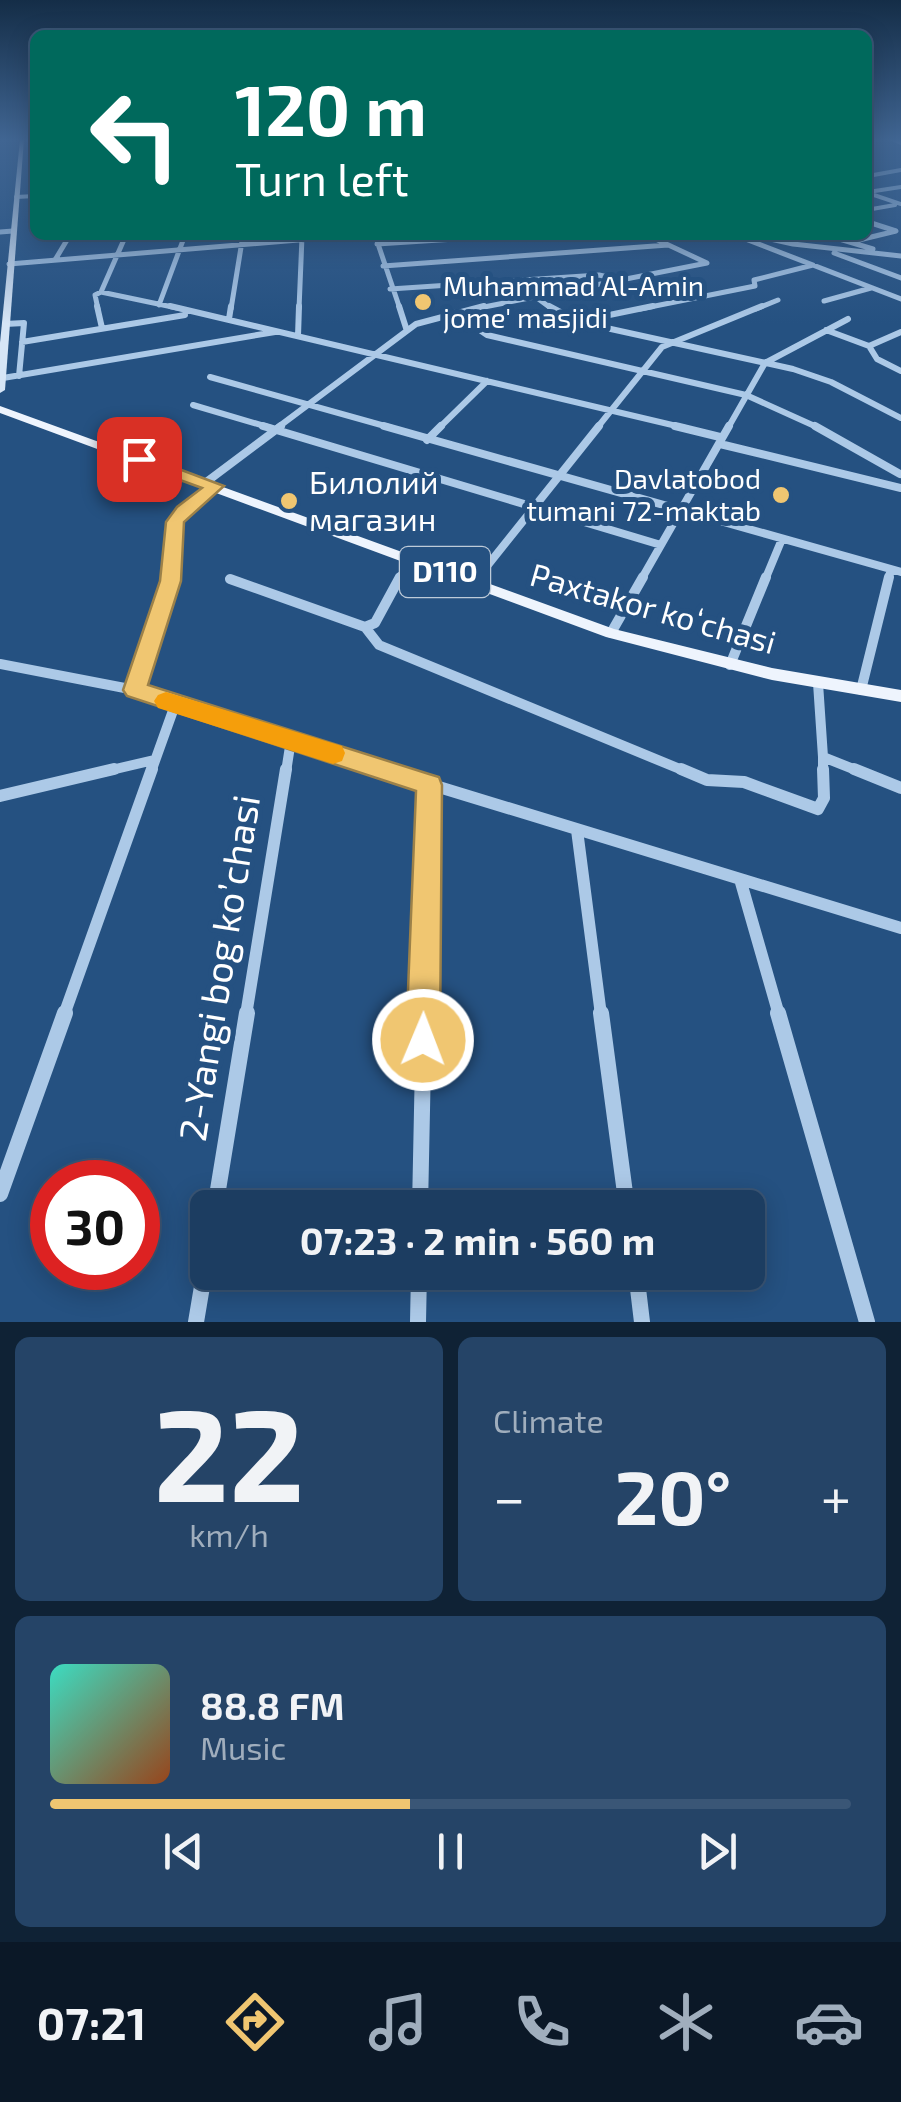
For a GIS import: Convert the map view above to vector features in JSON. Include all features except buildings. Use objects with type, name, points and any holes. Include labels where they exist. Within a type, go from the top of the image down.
[{"type":"main road","points":[[0,390],[14,323],[6,268],[16,201]]},
{"type":"main road","name":"Paxtakor koʻchasi","points":[[0,409],[611,632],[730,664],[901,696]]},
{"type":"street","points":[[872,210],[901,204]]},
{"type":"street","points":[[872,223],[896,231],[872,237]]},
{"type":"street","points":[[0,232],[13,231]]},
{"type":"street","points":[[56,260],[67,240]]},
{"type":"street","points":[[102,328],[95,295],[100,292],[124,240]]},
{"type":"street","points":[[159,305],[183,240]]},
{"type":"street","points":[[228,319],[242,240]]},
{"type":"street","points":[[6,268],[280,240]]},
{"type":"street","points":[[298,336],[302,240]]},
{"type":"street","points":[[376,240],[407,331]]},
{"type":"street","points":[[377,244],[440,240]]},
{"type":"street","points":[[135,690],[170,581],[175,522],[210,485],[416,324],[534,295],[707,262],[658,240]]},
{"type":"street","points":[[748,240],[901,299]]},
{"type":"street","points":[[785,240],[901,255]]},
{"type":"street","points":[[842,240],[892,256]]},
{"type":"street","points":[[859,240],[901,255]]},
{"type":"street","points":[[383,266],[669,245]]},
{"type":"street","points":[[0,251],[11,250]]},
{"type":"street","points":[[833,252],[901,278]]},
{"type":"street","points":[[579,322],[755,286],[754,280],[813,265]]},
{"type":"street","points":[[390,289],[599,275],[617,279]]},
{"type":"street","points":[[824,301],[872,288]]},
{"type":"street","points":[[100,292],[609,410],[901,488]]},
{"type":"street","points":[[534,295],[559,314],[579,322],[766,362],[831,382],[901,418]]},
{"type":"street","points":[[474,583],[609,410],[669,341],[778,300]]},
{"type":"street","points":[[455,313],[487,334],[746,395],[799,416],[900,474]]},
{"type":"street","points":[[22,342],[185,316]]},
{"type":"street","points":[[611,632],[766,362],[848,319]]},
{"type":"street","points":[[14,323],[22,342],[18,376]]},
{"type":"street","points":[[826,330],[869,346],[877,359],[901,371]]},
{"type":"street","points":[[3,378],[276,332]]},
{"type":"street","points":[[869,346],[901,332]]},
{"type":"street","points":[[210,377],[896,571],[861,690]]},
{"type":"street","points":[[427,440],[487,381]]},
{"type":"street","points":[[193,405],[661,545]]},
{"type":"street","points":[[860,476],[900,474]]},
{"type":"street","points":[[730,664],[782,539]]},
{"type":"street","points":[[365,627],[374,623],[410,560]]},
{"type":"street","points":[[230,579],[365,627],[379,645],[707,780],[744,782],[818,809],[824,798],[818,683]]},
{"type":"street","points":[[0,664],[135,690],[429,785],[901,928]]},
{"type":"street","points":[[0,1194],[175,704]]},
{"type":"street","name":"2-Yangi bog koʼchasi","points":[[217,1190],[290,740]]},
{"type":"street","points":[[823,757],[901,788]]},
{"type":"street","points":[[0,796],[154,760]]},
{"type":"street","points":[[420,1190],[429,785]]},
{"type":"street","points":[[576,830],[625,1190]]},
{"type":"street","points":[[740,879],[867,1322]]},
{"type":"street","points":[[196,1322],[201,1290]]},
{"type":"street","points":[[418,1322],[419,1290]]},
{"type":"street","points":[[638,1290],[642,1322]]},
{"type":"slow traffic","points":[[166,701],[333,753]]},
{"type":"place","name":"Muhammad Al-Amin jome' masjidi","points":[[423,302]]},
{"type":"place","name":"Davlatobod tumani 72-maktab","points":[[781,495]]},
{"type":"place","name":"Билолий магазин","points":[[289,501]]},
{"type":"route","points":[[139,459],[215,486],[175,522],[170,581],[159,626],[135,690],[218,720],[429,785],[423,1040]]}]
